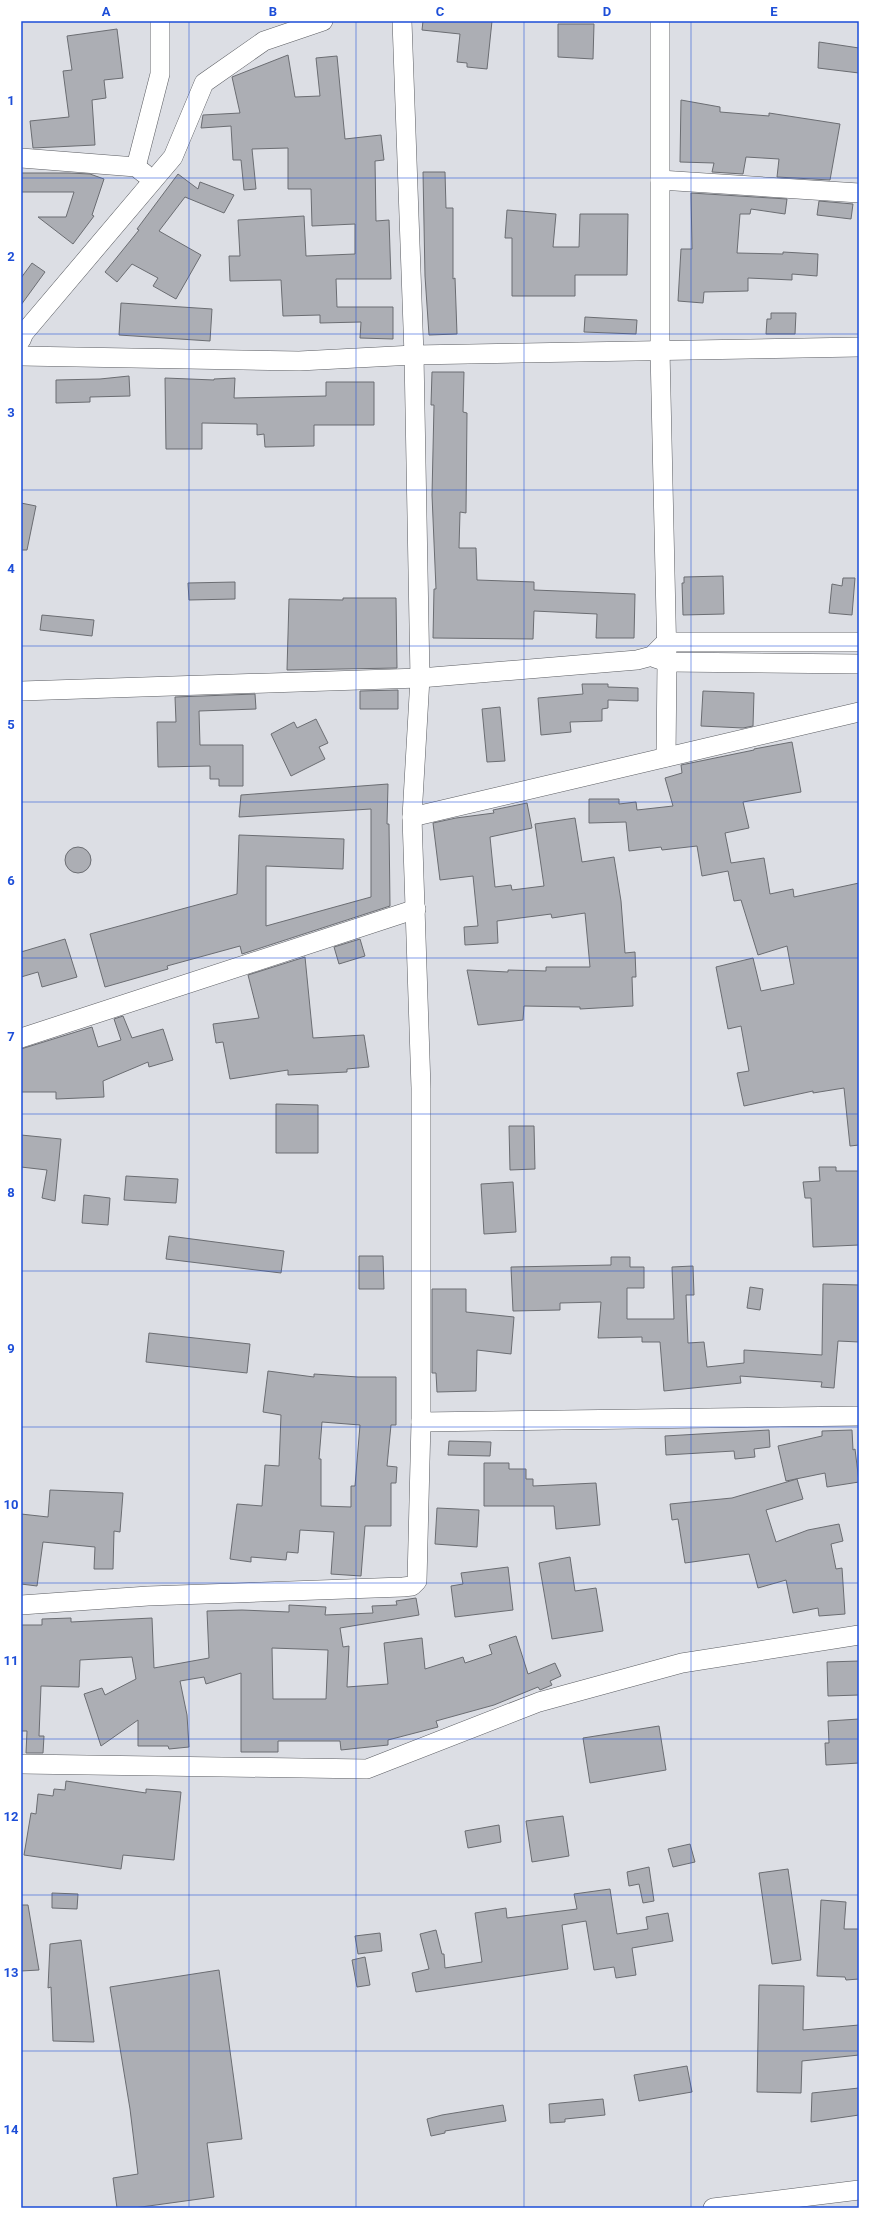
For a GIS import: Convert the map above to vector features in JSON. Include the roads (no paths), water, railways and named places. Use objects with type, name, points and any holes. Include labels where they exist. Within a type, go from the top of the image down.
[{"type":"street","points":[[136,167],[160,74],[160,21]]},
{"type":"street","points":[[21,340],[24,333],[172,157],[204,83],[264,41],[323,21]]},
{"type":"street","points":[[21,1605],[148,1596],[412,1586],[417,1580],[421,1422],[421,1088],[412,817],[420,678],[414,355],[402,21]]},
{"type":"street","points":[[660,21],[660,350],[666,642],[659,659],[666,757]]},
{"type":"street","points":[[21,158],[136,167],[153,180]]},
{"type":"street","points":[[660,180],[859,193]]},
{"type":"street","points":[[21,356],[299,360],[414,355],[859,347]]},
{"type":"street","points":[[666,642],[859,642]]},
{"type":"street","points":[[21,691],[420,678],[659,659],[859,664]]},
{"type":"street","points":[[412,817],[859,712]]},
{"type":"street","points":[[21,1038],[416,909]]},
{"type":"street","points":[[421,1422],[859,1416]]},
{"type":"street","points":[[21,1764],[367,1769],[539,1702],[682,1663],[859,1635]]},
{"type":"street","points":[[713,2208],[859,2190]]}]
